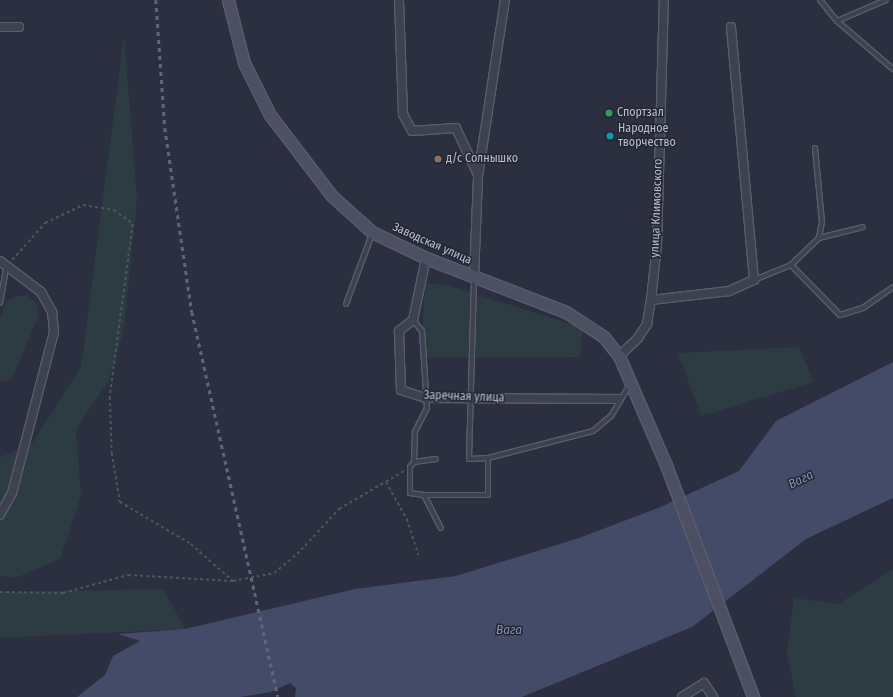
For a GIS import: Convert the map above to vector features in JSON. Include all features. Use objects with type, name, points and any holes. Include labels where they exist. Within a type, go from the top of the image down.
[{"type":"main road","name":"Заводская улица","points":[[228,0],[244,64],[270,116],[332,196],[372,232],[426,258],[566,312],[604,337],[619,356],[632,382],[666,465],[732,635],[753,697]]},
{"type":"street","points":[[399,0],[403,114],[412,131],[456,128],[478,176]]},
{"type":"street","points":[[474,277],[478,176],[505,0]]},
{"type":"street","name":"улица Климовского","points":[[619,356],[638,338],[647,324],[651,300],[657,245],[664,0]]},
{"type":"street","points":[[0,27],[19,27]]},
{"type":"street","points":[[651,300],[729,291],[754,280],[731,27]]},
{"type":"street","points":[[413,320],[426,258]]},
{"type":"street","points":[[0,515],[12,493],[54,332],[52,312],[41,292],[3,263]]},
{"type":"street","name":"Заречная улица","points":[[413,320],[399,331],[401,390],[425,398],[619,399]]},
{"type":"street","points":[[682,697],[704,683],[712,697]]},
{"type":"lane","points":[[820,0],[837,21],[893,69]]},
{"type":"lane","points":[[837,21],[886,0]]},
{"type":"lane","points":[[815,148],[822,222],[819,238]]},
{"type":"lane","points":[[754,280],[791,265],[819,238],[863,227]]},
{"type":"lane","points":[[346,304],[372,232]]},
{"type":"lane","points":[[0,303],[5,291],[3,263]]},
{"type":"lane","points":[[791,265],[840,315],[863,308],[893,287]]},
{"type":"lane","points":[[474,277],[470,398],[470,459],[488,458],[593,431],[611,416],[619,399],[632,382]]},
{"type":"lane","points":[[413,320],[422,331],[425,398],[427,408],[415,432],[414,462],[410,467],[410,493],[424,495],[488,495],[488,458]]},
{"type":"lane","points":[[414,462],[436,459]]},
{"type":"lane","points":[[424,495],[441,528]]},
{"type":"path","points":[[3,263],[45,223],[82,205],[114,210],[133,224],[110,397],[112,453],[120,502],[191,544],[233,581]]},
{"type":"path","points":[[0,592],[63,593],[128,575],[233,581],[274,573],[301,550],[339,509],[410,467]]},
{"type":"path","points":[[386,482],[407,519],[419,555]]},
{"type":"shaded area","points":[[124,36],[137,199],[124,329],[108,382],[76,429],[81,496],[60,559],[15,578],[0,576],[0,457],[31,445],[81,367]]},
{"type":"shaded area","points":[[425,284],[447,285],[583,328],[580,357],[421,358]]},
{"type":"shaded area","points":[[17,296],[27,296],[36,303],[39,315],[11,380],[0,383],[0,317],[7,301]]},
{"type":"shaded area","points":[[799,347],[814,382],[701,416],[678,353]]},
{"type":"shaded area","points":[[893,569],[893,697],[796,697],[787,654],[794,598],[838,604]]},
{"type":"shaded area","points":[[164,589],[185,629],[0,638],[0,592]]},
{"type":"water","name":"Вага","points":[[893,362],[893,498],[806,539],[692,627],[522,697],[295,697],[296,688],[290,683],[271,692],[240,697],[77,697],[105,675],[113,656],[140,641],[118,634],[185,629],[355,589],[456,576],[579,538],[658,508],[739,471],[776,421]]},
{"type":"railway","points":[[156,0],[165,128],[192,312],[278,697]]},
{"type":"place","name":"Спортзал","points":[[609,113]]},
{"type":"place","name":"Народное творчество","points":[[610,136]]},
{"type":"place","name":"д/с Солнышко","points":[[438,159]]}]
